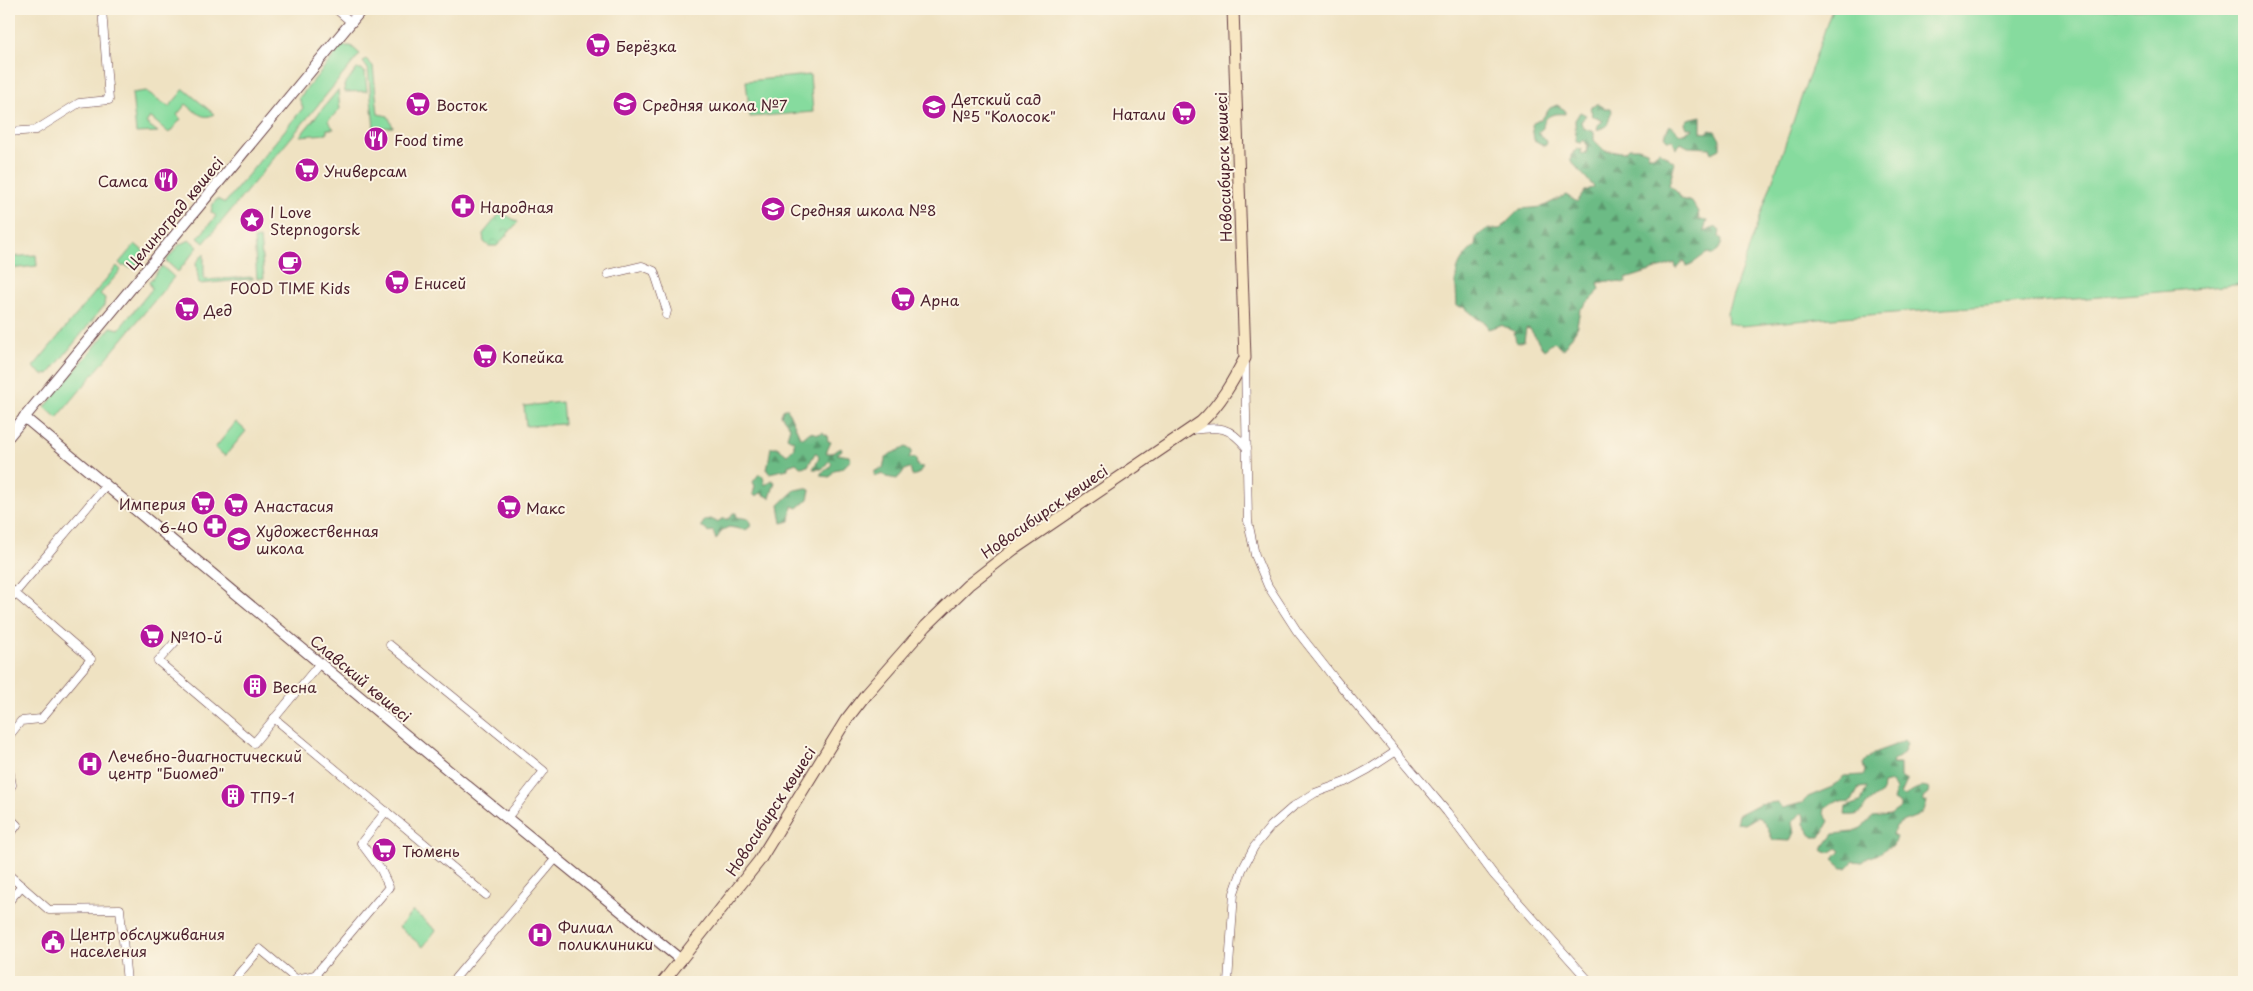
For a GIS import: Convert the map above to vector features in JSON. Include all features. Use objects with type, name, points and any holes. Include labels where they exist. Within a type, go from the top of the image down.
[{"type":"main road","name":"Новосибирск көшесі","points":[[663,982],[759,861],[861,700],[926,626],[958,594],[1014,549],[1190,430],[1212,412],[1220,401],[1245,358],[1233,9]]},
{"type":"street","points":[[9,132],[36,130],[79,102],[109,100],[102,9]]},
{"type":"street","points":[[336,9],[351,22]]},
{"type":"street","name":"Целиноград көшесі","points":[[9,436],[362,9]]},
{"type":"street","points":[[608,274],[642,266],[654,271],[667,311],[666,316]]},
{"type":"street","points":[[1245,358],[1248,521],[1255,556],[1268,586],[1297,631],[1395,752],[1459,827],[1500,881],[1590,982]]},
{"type":"street","name":"Славский көшесі","points":[[24,417],[681,960]]},
{"type":"street","points":[[1190,430],[1225,429],[1235,434],[1247,448]]},
{"type":"street","points":[[9,600],[12,591],[106,485]]},
{"type":"street","points":[[9,736],[21,721],[41,718],[91,659],[12,591]]},
{"type":"street","points":[[176,641],[158,661],[254,743],[320,663]]},
{"type":"street","points":[[390,645],[544,771],[507,818]]},
{"type":"street","points":[[274,718],[486,895]]},
{"type":"street","points":[[1228,982],[1234,893],[1242,870],[1254,847],[1270,826],[1294,806],[1315,793],[1345,782],[1395,752]]},
{"type":"street","points":[[9,769],[12,785],[9,789]]},
{"type":"street","points":[[232,982],[260,949],[290,979],[315,976],[389,887],[381,870],[361,843],[386,811]]},
{"type":"street","points":[[9,817],[17,825],[9,836]]},
{"type":"street","points":[[452,982],[557,857]]},
{"type":"street","points":[[9,875],[49,910],[120,909],[127,982]]},
{"type":"street","points":[[9,901],[22,886]]},
{"type":"street","points":[[315,976],[323,982]]},
{"type":"green space","points":[[1832,9],[2244,9],[2244,284],[1741,326],[1728,323],[1727,312]]},
{"type":"green space","points":[[342,46],[351,46],[360,54],[204,243],[198,238],[216,216],[211,212],[213,204],[217,199],[225,203],[303,108],[299,98]]},
{"type":"green space","points":[[366,59],[373,66],[378,114],[388,116],[393,127],[374,128],[368,69],[363,62]]},
{"type":"green space","points":[[357,69],[362,69],[365,73],[367,91],[345,92],[344,85]]},
{"type":"green space","points":[[810,75],[813,112],[750,117],[746,81]]},
{"type":"green space","points":[[184,89],[214,114],[203,116],[186,104],[177,115],[181,119],[169,133],[150,117],[146,123],[158,132],[136,133],[132,93],[146,91],[169,107]]},
{"type":"green space","points":[[338,90],[340,109],[328,121],[334,129],[327,129],[327,134],[300,136]]},
{"type":"green space","points":[[1598,104],[1605,108],[1611,108],[1612,111],[1607,126],[1597,130],[1598,125],[1603,121],[1593,116],[1590,108]]},
{"type":"green space","points":[[1557,105],[1565,110],[1565,114],[1557,114],[1547,118],[1543,128],[1538,132],[1541,137],[1546,139],[1547,143],[1545,146],[1534,140],[1532,125],[1535,121],[1541,120],[1550,108]]},
{"type":"green space","points":[[1580,112],[1586,115],[1581,122],[1583,128],[1594,132],[1594,140],[1605,151],[1625,152],[1629,148],[1638,148],[1647,151],[1649,156],[1653,156],[1659,151],[1675,163],[1669,185],[1678,193],[1681,199],[1692,202],[1698,212],[1699,220],[1707,220],[1704,232],[1718,228],[1720,230],[1719,237],[1722,239],[1717,252],[1713,255],[1708,253],[1689,265],[1686,266],[1683,260],[1676,269],[1675,263],[1626,279],[1626,283],[1607,281],[1598,283],[1600,290],[1580,310],[1576,330],[1563,349],[1554,342],[1544,350],[1530,329],[1526,328],[1524,341],[1516,343],[1514,331],[1501,325],[1488,329],[1486,323],[1464,307],[1457,307],[1456,280],[1458,266],[1467,253],[1475,246],[1476,237],[1487,229],[1500,229],[1520,209],[1542,207],[1566,195],[1577,202],[1585,191],[1594,187],[1571,161],[1571,155],[1577,149],[1582,149],[1581,154],[1586,153],[1588,146],[1584,140],[1581,143],[1576,142],[1575,120]]},
{"type":"green space","points":[[1701,116],[1701,132],[1715,131],[1720,140],[1720,149],[1712,153],[1710,148],[1688,147],[1681,143],[1676,149],[1673,140],[1667,140],[1664,136],[1670,125],[1680,134],[1692,130],[1693,128],[1687,128],[1685,123],[1688,119]]},
{"type":"green space","points":[[501,212],[518,222],[497,246],[489,246],[484,242],[483,234]]},
{"type":"green space","points":[[260,238],[264,278],[257,279],[254,239]]},
{"type":"green space","points":[[190,240],[198,247],[178,272],[166,261],[179,245]]},
{"type":"green space","points":[[135,244],[147,254],[137,265],[130,268],[125,265],[123,267],[119,263]]},
{"type":"green space","points":[[204,253],[204,280],[253,277],[253,279],[199,284],[196,263]]},
{"type":"green space","points":[[36,255],[37,266],[9,269],[9,257]]},
{"type":"green space","points":[[117,266],[121,270],[100,294],[105,298],[104,306],[49,374],[43,375],[33,367]]},
{"type":"green space","points":[[162,266],[174,277],[57,418],[45,407],[111,327],[119,329],[152,289],[149,282]]},
{"type":"green space","points":[[562,402],[564,424],[526,426],[524,406]]},
{"type":"green space","points":[[787,408],[800,437],[803,438],[810,432],[819,434],[823,432],[827,435],[828,441],[831,442],[826,453],[832,453],[841,448],[842,450],[837,454],[849,456],[851,460],[843,468],[834,470],[830,477],[821,476],[821,473],[829,468],[832,463],[829,461],[822,469],[813,469],[819,458],[817,453],[815,453],[808,466],[800,467],[796,463],[788,466],[788,469],[769,473],[767,470],[771,447],[777,447],[787,455],[794,447],[794,441],[787,437],[790,427],[781,415],[783,410]]},
{"type":"green space","points":[[236,422],[246,431],[225,456],[215,448]]},
{"type":"green space","points":[[906,447],[912,451],[909,458],[916,458],[917,466],[923,467],[918,474],[912,476],[910,468],[906,469],[897,479],[886,477],[883,474],[874,475],[875,471],[883,468],[888,456]]},
{"type":"green space","points":[[759,474],[763,476],[765,485],[772,480],[775,482],[770,498],[761,493],[755,496],[753,494],[755,486],[753,482]]},
{"type":"green space","points":[[805,488],[810,490],[808,499],[798,508],[792,506],[790,521],[782,523],[779,505],[795,490]]},
{"type":"green space","points":[[733,513],[736,513],[737,517],[749,519],[751,526],[746,530],[729,527],[722,530],[716,540],[713,531],[708,532],[701,526],[705,520],[711,519],[717,522],[722,519],[729,519]]},
{"type":"green space","points":[[1904,740],[1907,743],[1904,752],[1893,760],[1892,764],[1900,764],[1900,777],[1907,781],[1901,794],[1905,796],[1913,790],[1923,787],[1929,789],[1928,794],[1923,798],[1923,802],[1927,801],[1925,808],[1916,817],[1904,821],[1895,828],[1892,835],[1896,837],[1893,846],[1868,857],[1862,862],[1854,861],[1847,868],[1842,868],[1833,860],[1841,851],[1837,848],[1828,853],[1822,850],[1834,834],[1854,832],[1873,817],[1890,815],[1900,808],[1900,804],[1893,800],[1896,789],[1891,782],[1883,784],[1882,793],[1868,803],[1859,814],[1845,815],[1846,807],[1861,802],[1867,787],[1859,788],[1852,801],[1848,803],[1835,801],[1830,804],[1825,809],[1824,814],[1829,821],[1820,837],[1813,837],[1804,824],[1804,816],[1801,813],[1792,823],[1794,832],[1790,841],[1773,840],[1765,824],[1757,817],[1745,824],[1736,823],[1738,815],[1759,804],[1777,802],[1783,808],[1802,803],[1808,797],[1832,787],[1844,776],[1863,775],[1865,772],[1863,764],[1872,755]]},
{"type":"green space","points":[[413,911],[436,930],[423,947],[399,927]]},
{"type":"place","name":"Берёзка","points":[[598,45]]},
{"type":"place","name":"Восток","points":[[418,104]]},
{"type":"place","name":"Средняя школа №7","points":[[625,104]]},
{"type":"place","name":"Детский сад №5 \"Колосок\"","points":[[934,107]]},
{"type":"place","name":"Натали","points":[[1184,113]]},
{"type":"place","name":"Food time","points":[[376,139]]},
{"type":"place","name":"Универсам","points":[[307,170]]},
{"type":"place","name":"Самса","points":[[166,180]]},
{"type":"place","name":"Народная","points":[[463,206]]},
{"type":"place","name":"Средняя школа №8","points":[[773,209]]},
{"type":"place","name":"I Love Stepnogorsk","points":[[252,220]]},
{"type":"place","name":"FOOD TIME Kids","points":[[290,263]]},
{"type":"place","name":"Енисей","points":[[397,282]]},
{"type":"place","name":"Арна","points":[[903,299]]},
{"type":"place","name":"Дед","points":[[187,309]]},
{"type":"place","name":"Копейка","points":[[485,356]]},
{"type":"place","name":"Империя","points":[[203,503]]},
{"type":"place","name":"Анастасия","points":[[236,505]]},
{"type":"place","name":"Макс","points":[[509,507]]},
{"type":"place","name":"6-40","points":[[215,526]]},
{"type":"place","name":"Художественная школа","points":[[239,539]]},
{"type":"place","name":"№10-й","points":[[152,636]]},
{"type":"place","name":"Весна","points":[[255,686]]},
{"type":"place","name":"Лечебно-диагностический центр \"Биомед\"","points":[[90,764]]},
{"type":"place","name":"ТП9-1","points":[[233,796]]},
{"type":"place","name":"Тюмень","points":[[384,850]]},
{"type":"place","name":"Филиал поликлиники","points":[[540,935]]},
{"type":"place","name":"Центр обслуживания населения","points":[[53,942]]}]
